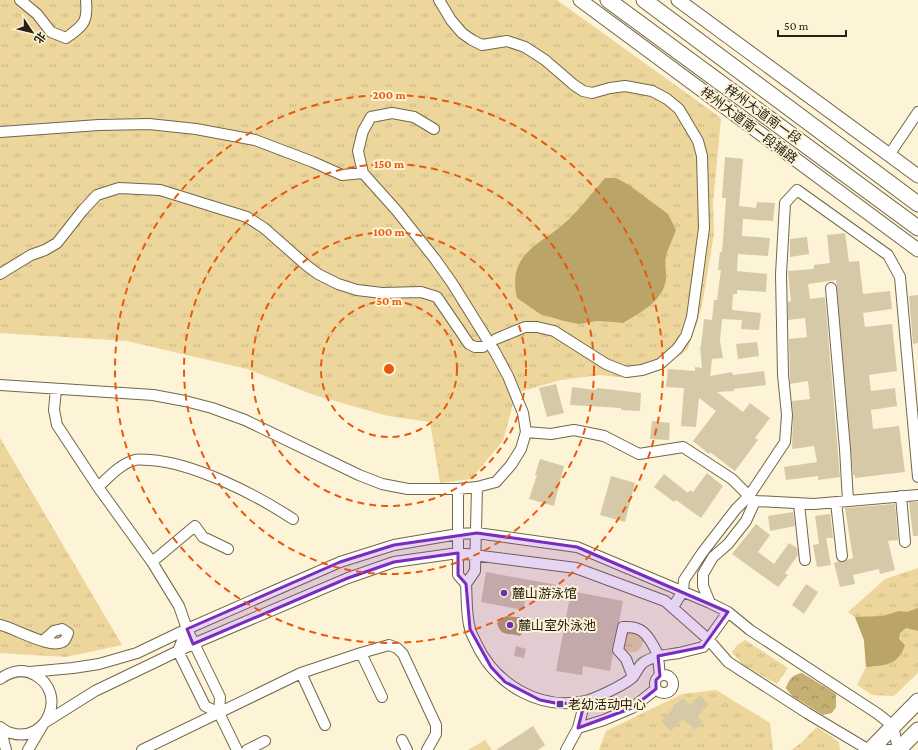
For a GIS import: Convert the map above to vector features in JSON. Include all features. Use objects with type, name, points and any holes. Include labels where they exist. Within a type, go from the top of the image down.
[{"type":"highway","name":"梓州大道南一段","points":[[608,0],[918,228]]},
{"type":"highway","name":"梓州大道南一段","points":[[644,0],[918,204]]},
{"type":"highway","points":[[870,750],[918,701]]},
{"type":"highway","points":[[898,750],[918,730]]},
{"type":"main road","name":"梓州大道南一段辅路","points":[[580,0],[918,250]]},
{"type":"main road","points":[[678,0],[918,176]]},
{"type":"main road","points":[[871,215],[918,231]]},
{"type":"street","points":[[20,0],[37,14],[51,32],[66,38],[77,30],[84,22],[88,14],[86,0]]},
{"type":"street","points":[[439,0],[451,20],[462,34],[482,45],[507,41],[525,48],[545,60],[583,91],[592,93],[625,86],[652,91],[667,99],[679,109],[698,141],[702,156],[704,228],[692,317],[686,336],[677,350],[660,364],[642,370],[626,372],[606,364],[554,331],[537,327],[525,327],[496,339]]},
{"type":"street","points":[[889,155],[918,112]]},
{"type":"street","points":[[0,385],[153,395],[185,401],[212,408],[245,420],[359,475],[382,484],[408,489],[458,489],[477,487],[496,482],[511,465],[518,454],[526,432],[523,413],[508,376],[495,352],[452,283],[435,259],[397,211],[363,173],[358,151],[363,132],[371,117],[392,113],[414,117],[434,129]]},
{"type":"street","points":[[0,132],[99,125],[148,124],[196,129],[255,140],[313,162],[342,175],[363,173]]},
{"type":"street","points":[[0,274],[57,242],[82,210],[97,195],[119,188],[160,190],[247,217],[264,228],[318,274],[338,284],[357,290],[382,293],[421,292],[437,297],[470,344],[475,347],[483,346]]},
{"type":"street","points":[[710,603],[703,586],[703,574],[713,557],[728,544],[746,521],[752,498],[785,442],[787,416],[783,375],[781,274],[785,203],[797,190],[888,255],[900,277],[918,477]]},
{"type":"street","points":[[831,288],[848,501]]},
{"type":"street","points":[[56,389],[54,410],[57,425],[98,487],[152,562],[179,606],[186,629],[220,697],[219,713],[237,750]]},
{"type":"street","points":[[526,432],[551,434],[574,430],[604,436],[639,454],[683,447],[732,479],[752,498],[800,504],[814,504],[918,495]]},
{"type":"street","points":[[98,487],[122,466],[136,460],[159,461],[198,471],[270,504],[293,519]]},
{"type":"street","points":[[466,584],[475,571],[477,487]]},
{"type":"street","points":[[458,489],[458,575],[466,584],[470,629],[479,648],[491,667],[505,682],[526,694],[540,700],[560,704],[585,701],[609,691],[633,677],[643,663],[658,656],[703,647],[728,612]]},
{"type":"street","points":[[901,496],[905,542]]},
{"type":"street","points":[[673,608],[683,591],[684,580],[702,553],[736,508],[752,498]]},
{"type":"street","points":[[836,502],[842,556]]},
{"type":"street","points":[[800,504],[805,560]]},
{"type":"street","points":[[152,562],[195,526],[204,537],[228,549]]},
{"type":"street","points":[[722,527],[729,529],[733,537]]},
{"type":"street","points":[[0,668],[30,672],[73,668],[106,662],[137,653],[186,629],[340,562],[394,545],[477,532],[577,547],[683,591],[728,612],[750,630],[872,710],[893,726],[898,750],[879,750]]},
{"type":"street","points":[[0,727],[11,733],[23,734],[34,731],[44,723],[95,691],[194,644],[348,578],[394,562],[458,553],[576,568],[665,601],[708,639],[728,662],[870,750]]},
{"type":"street","points":[[0,625],[29,637],[44,641]]},
{"type":"street","points":[[633,677],[626,659],[618,650],[623,627],[632,626],[638,628],[648,637],[658,656],[660,676]]},
{"type":"street","points":[[186,629],[178,652],[205,706],[219,713]]},
{"type":"street","points":[[142,750],[301,673],[390,645],[397,648],[403,654],[436,725],[436,734],[427,750]]},
{"type":"street","points":[[361,653],[382,697]]},
{"type":"street","points":[[0,679],[8,673],[19,670]]},
{"type":"street","points":[[28,750],[50,712],[52,700],[49,688],[41,678],[30,672]]},
{"type":"street","points":[[301,673],[325,725]]},
{"type":"street","points":[[660,676],[669,677],[673,682],[672,688],[666,693],[660,692],[656,689],[656,680],[660,676]]},
{"type":"street","points":[[578,728],[604,720],[632,708],[656,689]]},
{"type":"street","points":[[566,750],[578,728],[585,701]]},
{"type":"street","points":[[0,727],[6,750]]},
{"type":"street","points":[[402,740],[407,750]]},
{"type":"street","points":[[247,750],[265,741]]},
{"type":"highlighted area","points":[[477,533],[577,547],[728,612],[703,647],[658,656],[660,676],[656,680],[656,689],[632,708],[578,728],[585,701],[560,704],[540,700],[505,682],[491,667],[470,629],[466,584],[458,575],[458,553],[394,562],[348,578],[193,644],[187,629],[340,562],[394,545]]},
{"type":"green space","points":[[0,0],[557,0],[721,118],[713,203],[714,234],[703,300],[698,321],[687,350],[660,369],[629,378],[600,375],[561,380],[516,393],[503,441],[471,479],[440,483],[430,422],[388,416],[314,395],[247,369],[127,341],[0,333]]},
{"type":"green space","points":[[0,438],[122,645],[66,657],[0,653]]},
{"type":"green space","points":[[918,568],[918,673],[894,696],[872,695],[857,685],[866,667],[864,640],[855,617],[848,612],[885,579]]},
{"type":"green space","points":[[631,630],[643,637],[643,642],[639,649],[629,652],[622,647],[624,633]]},
{"type":"green space","points":[[745,640],[788,668],[777,684],[743,665],[732,652],[737,645]]},
{"type":"green space","points":[[802,673],[836,694],[836,707],[832,713],[823,715],[792,696],[786,688],[791,678]]},
{"type":"green space","points":[[716,690],[770,723],[773,750],[599,750],[606,731],[682,694]]},
{"type":"green space","points":[[817,727],[839,742],[840,750],[791,750],[801,743]]},
{"type":"green space","points":[[485,740],[492,750],[468,750]]},
{"type":"shaded area","points":[[605,178],[616,178],[629,185],[668,214],[676,230],[666,256],[666,281],[662,291],[648,307],[623,323],[597,321],[579,324],[540,314],[517,298],[515,283],[517,271],[521,261],[536,245],[566,222]]},
{"type":"shaded area","points":[[918,608],[918,631],[906,628],[900,633],[899,639],[905,645],[899,657],[895,661],[885,665],[866,667],[864,640],[855,617],[883,616],[899,611],[907,612]]},
{"type":"shaded area","name":"麓山室外泳池","points":[[506,616],[525,617],[527,622],[522,627],[522,633],[520,636],[506,634],[501,631],[497,623]]},
{"type":"building","points":[[725,157],[743,159],[739,206],[756,208],[757,202],[775,203],[773,221],[743,219],[742,236],[770,238],[768,256],[738,254],[737,271],[767,274],[766,292],[737,290],[737,294],[733,294],[732,310],[761,313],[759,330],[741,329],[742,320],[722,319],[720,341],[723,358],[712,359],[710,376],[732,372],[733,375],[764,371],[766,385],[733,389],[735,391],[717,392],[743,412],[750,403],[770,418],[755,438],[758,440],[735,471],[710,452],[709,454],[693,441],[716,411],[699,398],[696,427],[681,426],[684,388],[666,387],[668,369],[695,371],[695,367],[702,368],[700,346],[704,319],[712,320],[714,300],[717,300],[721,270],[718,270],[720,252],[722,252],[726,198],[722,198]]},
{"type":"building","points":[[845,233],[849,262],[859,261],[863,294],[890,291],[892,309],[863,313],[865,327],[892,324],[897,371],[869,375],[871,391],[895,388],[897,406],[871,410],[873,429],[899,426],[905,472],[855,478],[855,475],[853,475],[836,280],[808,284],[810,299],[825,297],[840,477],[818,480],[818,476],[786,480],[784,467],[817,462],[814,446],[792,449],[792,401],[810,399],[808,381],[790,384],[789,339],[807,337],[805,318],[788,320],[788,302],[791,301],[788,271],[814,269],[814,265],[830,263],[827,235]]},
{"type":"building","points":[[807,237],[809,254],[790,257],[790,239]]},
{"type":"building","points":[[918,295],[918,343],[913,344],[909,296]]},
{"type":"building","points":[[757,342],[759,356],[738,359],[736,344]]},
{"type":"building","points":[[556,384],[564,413],[547,417],[539,388]]},
{"type":"building","points":[[572,387],[641,393],[640,411],[621,410],[621,408],[570,405]]},
{"type":"building","points":[[652,421],[670,423],[669,440],[650,439]]},
{"type":"building","points":[[540,459],[564,466],[554,506],[529,499],[537,475],[535,475]]},
{"type":"building","points":[[707,473],[723,486],[701,518],[676,500],[674,502],[654,487],[664,474],[688,493],[690,490],[693,492]]},
{"type":"building","points":[[611,476],[635,483],[625,522],[600,515]]},
{"type":"building","points":[[909,502],[918,502],[918,536],[913,536]]},
{"type":"building","points":[[895,504],[898,540],[888,541],[895,570],[880,574],[879,569],[853,575],[855,584],[840,587],[834,563],[839,561],[843,562],[853,558],[845,508]]},
{"type":"building","points":[[793,512],[795,526],[770,531],[768,516]]},
{"type":"building","points":[[830,514],[833,538],[826,538],[831,565],[817,567],[813,545],[819,544],[815,516]]},
{"type":"building","points":[[756,524],[770,535],[758,552],[774,564],[789,543],[797,548],[798,555],[785,573],[788,575],[778,587],[732,554]]},
{"type":"building","name":"麓山游泳馆","points":[[486,572],[557,585],[555,595],[527,590],[523,610],[481,602]]},
{"type":"building","points":[[806,584],[818,592],[804,614],[792,605]]},
{"type":"building","points":[[571,591],[623,601],[612,649],[613,654],[610,671],[583,666],[582,675],[556,671]]},
{"type":"building","points":[[516,646],[526,649],[524,658],[514,656]]},
{"type":"building","points":[[700,695],[709,704],[697,717],[703,722],[695,730],[683,719],[671,731],[661,721],[683,698],[690,705]]},
{"type":"building","points":[[533,726],[545,745],[538,750],[496,750]]},
{"type":"place","name":"麓山游泳馆","points":[[504,593]]},
{"type":"place","name":"麓山室外泳池","points":[[510,625]]},
{"type":"place","name":"老幼活动中心","points":[[560,704]]}]
